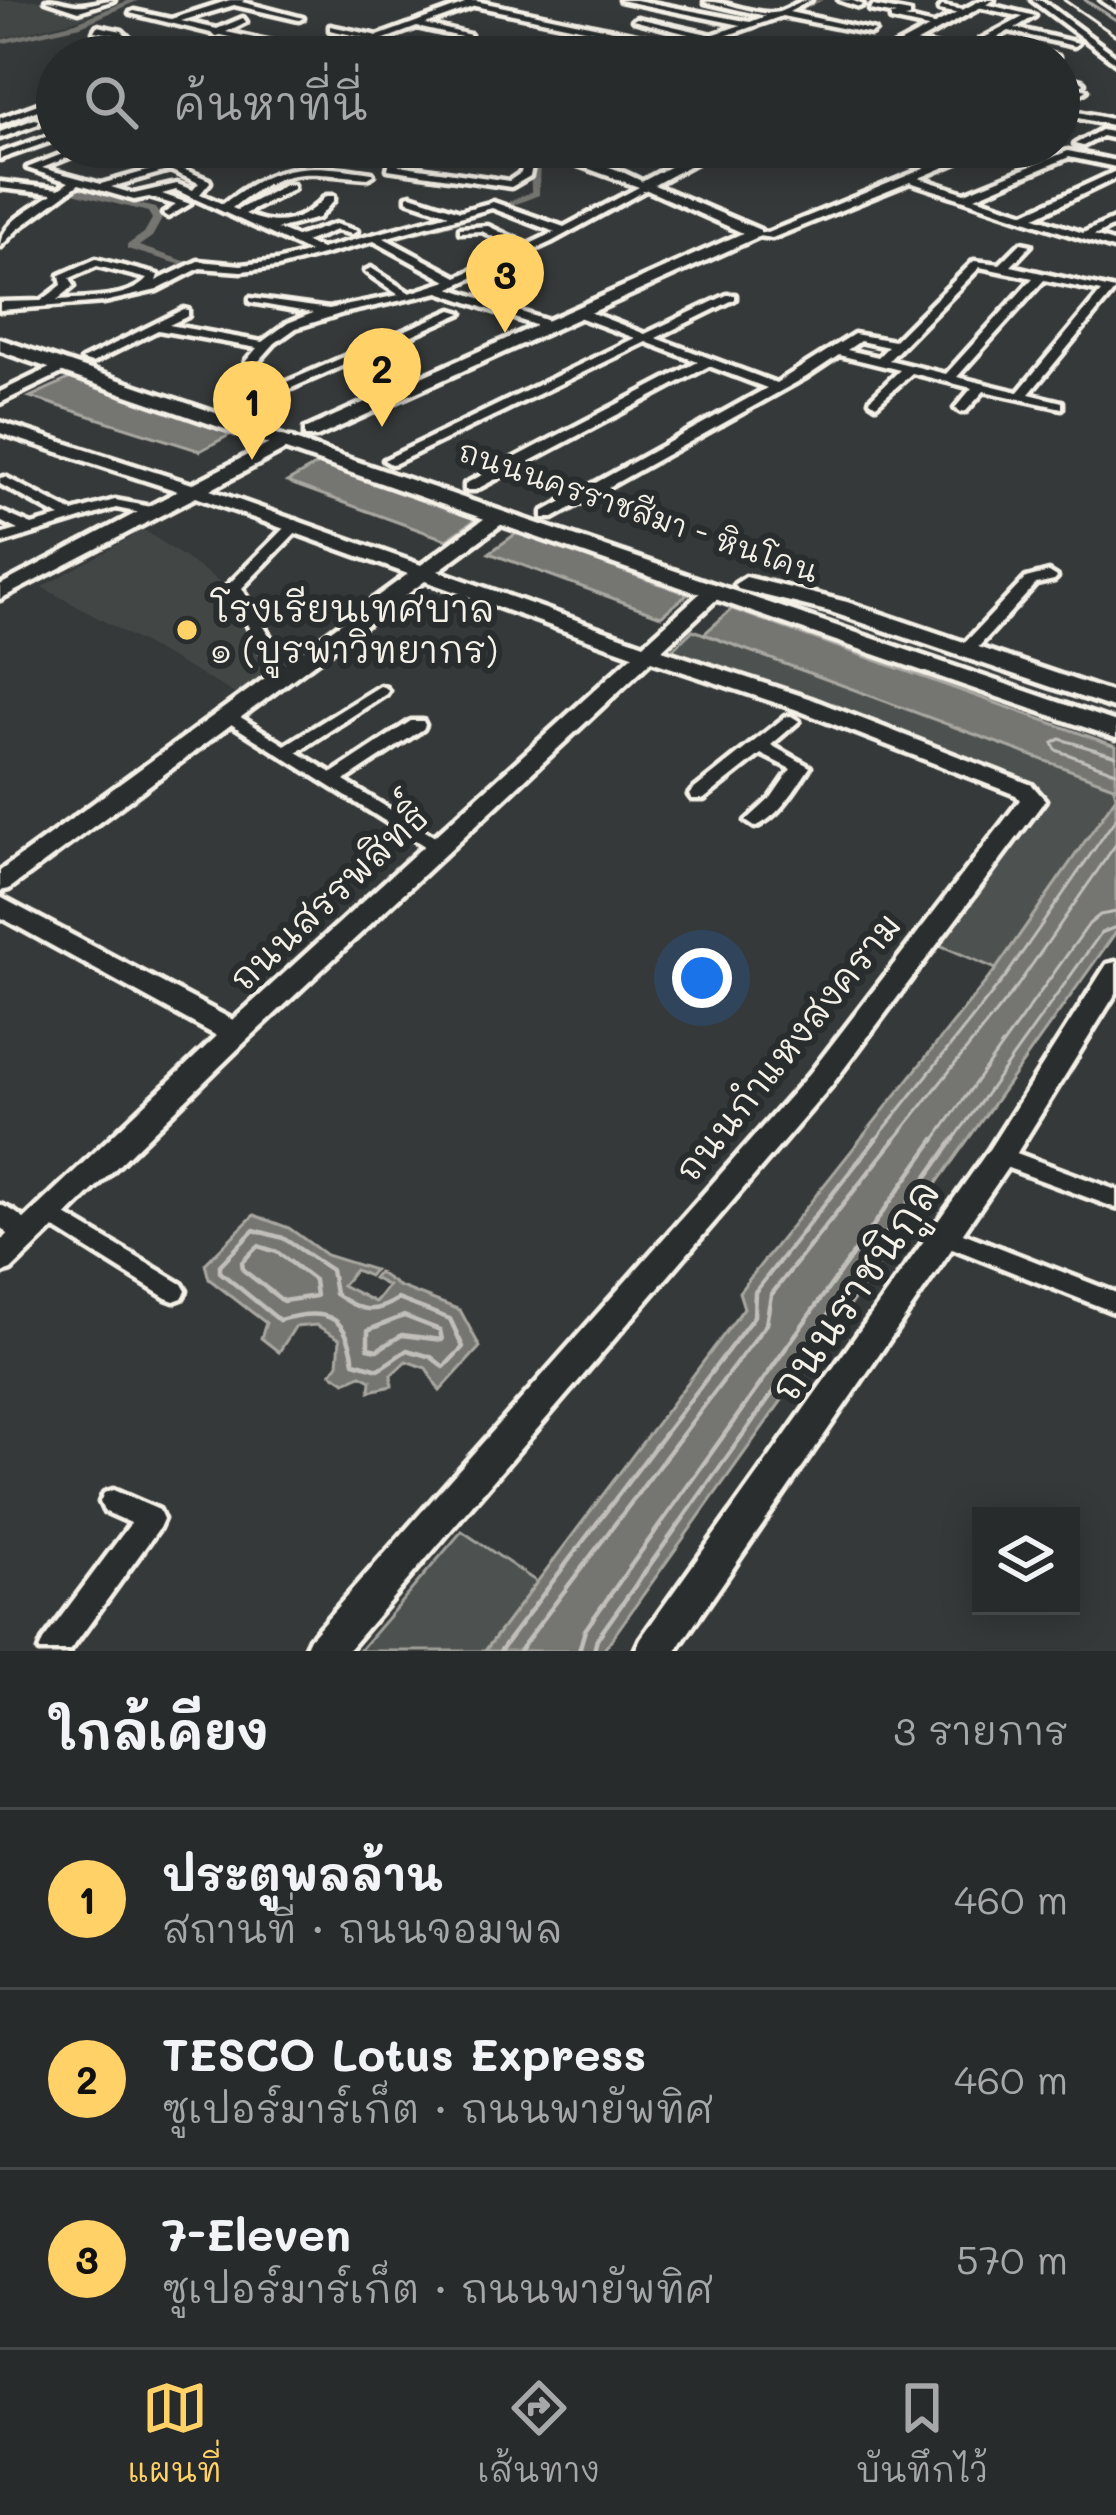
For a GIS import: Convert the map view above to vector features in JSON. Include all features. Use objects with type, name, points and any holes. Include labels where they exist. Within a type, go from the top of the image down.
[{"type":"main road","name":"ถนนนครราชสีมา - หินโคน","points":[[0,330],[79,362],[231,406],[548,514],[731,592]]},
{"type":"main road","points":[[0,345],[79,362],[286,442],[499,517],[825,621],[1116,730]]},
{"type":"main road","points":[[286,442],[311,433]]},
{"type":"main road","points":[[731,592],[839,607],[1116,702]]},
{"type":"main road","points":[[731,592],[813,634],[1116,741]]},
{"type":"main road","name":"ถนนนครราชสีมา - หินโคน","points":[[825,621],[1116,714]]},
{"type":"street","points":[[50,0],[80,9],[110,0]]},
{"type":"street","points":[[624,0],[752,25]]},
{"type":"street","points":[[654,6],[665,0]]},
{"type":"street","points":[[713,0],[709,2],[871,32]]},
{"type":"street","points":[[716,36],[777,15],[804,0]]},
{"type":"street","points":[[843,0],[859,5]]},
{"type":"street","points":[[1036,0],[1116,60]]},
{"type":"street","points":[[1106,0],[1116,6]]},
{"type":"street","points":[[170,22],[237,1],[299,18]]},
{"type":"street","points":[[385,36],[471,1],[630,36],[688,15]]},
{"type":"street","points":[[921,36],[978,4]]},
{"type":"street","points":[[942,8],[978,4],[1031,16],[995,36]]},
{"type":"street","points":[[873,8],[937,27]]},
{"type":"street","points":[[162,9],[190,16]]},
{"type":"street","points":[[702,36],[635,19],[655,10],[731,23]]},
{"type":"street","points":[[134,14],[224,36]]},
{"type":"street","points":[[395,19],[458,36]]},
{"type":"street","points":[[215,34],[243,20]]},
{"type":"street","points":[[333,28],[370,36]]},
{"type":"street","points":[[97,29],[121,36]]},
{"type":"street","points":[[1010,29],[1042,36]]},
{"type":"street","points":[[0,121],[36,104]]},
{"type":"street","points":[[0,111],[36,120]]},
{"type":"street","points":[[1080,113],[1116,122]]},
{"type":"street","points":[[0,135],[36,122]]},
{"type":"street","points":[[1080,144],[1101,133],[1116,136]]},
{"type":"street","points":[[0,156],[36,142]]},
{"type":"street","points":[[1080,144],[1116,152]]},
{"type":"street","points":[[1080,157],[1116,164]]},
{"type":"street","points":[[36,166],[32,168],[134,197],[177,187],[321,253]]},
{"type":"street","points":[[105,186],[168,168]]},
{"type":"street","points":[[174,168],[205,183],[194,195]]},
{"type":"street","points":[[399,168],[511,184],[526,174],[526,168]]},
{"type":"street","points":[[596,168],[767,236],[938,168]]},
{"type":"street","points":[[231,406],[254,374],[252,361],[263,346],[326,312],[441,289],[564,231],[679,168]]},
{"type":"street","points":[[965,197],[1034,168]]},
{"type":"street","points":[[230,212],[260,179],[283,170],[368,175]]},
{"type":"street","points":[[1026,217],[1116,174]]},
{"type":"street","points":[[911,179],[1116,247]]},
{"type":"street","points":[[0,244],[14,227],[78,180]]},
{"type":"street","points":[[0,185],[61,192]]},
{"type":"street","points":[[230,212],[289,187]]},
{"type":"street","points":[[150,193],[185,204],[168,214]]},
{"type":"street","points":[[271,227],[314,216],[331,198]]},
{"type":"street","points":[[411,198],[460,214]]},
{"type":"street","points":[[0,306],[110,301],[146,287],[170,284],[198,264],[241,268],[321,253],[500,206],[564,231]]},
{"type":"street","points":[[1085,236],[1116,221]]},
{"type":"street","points":[[296,242],[337,227],[352,231]]},
{"type":"street","points":[[464,230],[484,228],[527,249]]},
{"type":"street","points":[[311,433],[755,233]]},
{"type":"street","points":[[376,238],[457,282]]},
{"type":"street","points":[[1003,268],[1025,245]]},
{"type":"street","points":[[44,304],[68,286],[64,277],[95,262],[154,277],[146,287]]},
{"type":"street","points":[[880,362],[978,263],[1109,290],[1021,396]]},
{"type":"street","points":[[371,271],[407,296]]},
{"type":"street","points":[[949,378],[1041,276]]},
{"type":"street","points":[[441,289],[550,326]]},
{"type":"street","points":[[391,460],[731,297]]},
{"type":"street","points":[[254,300],[326,312]]},
{"type":"street","points":[[0,398],[184,313]]},
{"type":"street","points":[[231,406],[455,313]]},
{"type":"street","points":[[580,313],[777,388]]},
{"type":"street","points":[[159,327],[263,346]]},
{"type":"street","points":[[548,514],[777,388],[858,337],[896,346]]},
{"type":"street","points":[[837,352],[1057,405]]},
{"type":"street","points":[[470,488],[708,362]]},
{"type":"street","points":[[876,401],[909,369]]},
{"type":"street","points":[[962,408],[981,386]]},
{"type":"street","points":[[0,427],[194,488],[646,651]]},
{"type":"street","points":[[0,593],[286,442]]},
{"type":"street","points":[[5,481],[71,517]]},
{"type":"street","points":[[0,540],[115,504],[151,511]]},
{"type":"street","points":[[0,515],[30,530]]},
{"type":"street","points":[[0,883],[499,517]]},
{"type":"street","points":[[285,677],[234,587],[296,524]]},
{"type":"street","points":[[966,651],[1030,581],[1049,577]]},
{"type":"street","name":"ถนนสรรพสิทธิ์","points":[[0,1261],[646,651],[731,592]]},
{"type":"street","name":"ถนนกำแหงสงคราม","points":[[323,1651],[820,1079],[1033,800],[1024,790],[803,704],[646,651]]},
{"type":"street","points":[[285,752],[380,691]]},
{"type":"street","points":[[228,717],[437,846]]},
{"type":"street","points":[[698,795],[791,721]]},
{"type":"street","points":[[332,782],[417,725]]},
{"type":"street","points":[[755,821],[778,802],[801,767],[759,746]]},
{"type":"street","points":[[0,906],[236,1034]]},
{"type":"street","name":"ถนนราชนิกูล","points":[[654,1651],[1000,1156],[1116,971]]},
{"type":"street","points":[[1000,1156],[1116,1199]]},
{"type":"street","points":[[0,1214],[26,1235]]},
{"type":"street","points":[[49,1214],[174,1292]]},
{"type":"street","points":[[945,1235],[1116,1303]]},
{"type":"street","points":[[53,1651],[150,1519],[113,1502]]},
{"type":"shaded area","points":[[0,0],[124,0],[79,19],[0,39]]},
{"type":"shaded area","name":"โรงเรียนเทศบาล ๑ (บูรพาวิทยากร)","points":[[144,530],[232,590],[276,671],[239,696],[42,587]]},
{"type":"shaded area","points":[[693,630],[1113,784],[1116,797],[996,969],[937,944],[1028,787],[670,652]]},
{"type":"shaded area","points":[[462,1531],[537,1582],[485,1651],[359,1651]]},
{"type":"water","points":[[73,377],[233,433],[200,451],[30,397]]},
{"type":"water","points":[[320,463],[476,519],[447,540],[287,482]]},
{"type":"water","points":[[517,533],[688,594],[661,616],[489,553]]},
{"type":"water","points":[[732,609],[1116,746],[1116,787],[704,634]]},
{"type":"water","points":[[1116,797],[1116,932],[603,1651],[485,1651],[744,1308],[739,1292],[996,969]]},
{"type":"water","points":[[254,1215],[289,1228],[326,1255],[374,1270],[369,1276],[355,1270],[342,1285],[375,1302],[388,1286],[373,1278],[378,1272],[398,1286],[460,1310],[480,1347],[440,1391],[426,1368],[406,1361],[391,1375],[392,1386],[370,1391],[371,1380],[361,1375],[345,1382],[331,1373],[338,1364],[340,1339],[316,1325],[295,1327],[279,1352],[261,1338],[266,1323],[209,1279],[205,1264]]},
{"type":"waterway","points":[[0,42],[78,24],[135,0]]},
{"type":"waterway","points":[[789,14],[819,0]]},
{"type":"waterway","points":[[1085,0],[1116,20]]},
{"type":"waterway","points":[[730,36],[785,16]]},
{"type":"waterway","points":[[506,205],[536,193],[535,168]]},
{"type":"waterway","points":[[0,180],[64,188]]},
{"type":"waterway","points":[[69,189],[152,210],[157,219],[148,235],[131,247],[189,264]]},
{"type":"waterway","points":[[383,239],[499,207]]},
{"type":"waterway","points":[[321,255],[378,241]]},
{"type":"waterway","points":[[203,267],[241,271],[273,267]]},
{"type":"railway","points":[[1064,0],[1116,36]]},
{"type":"place","name":"7-Eleven","points":[[505,333]]},
{"type":"place","name":"TESCO Lotus Express","points":[[382,427]]},
{"type":"place","name":"ประตูพลล้าน","points":[[252,460]]},
{"type":"place","name":"โรงเรียนเทศบาล ๑ (บูรพาวิทยากร)","points":[[187,630]]}]
